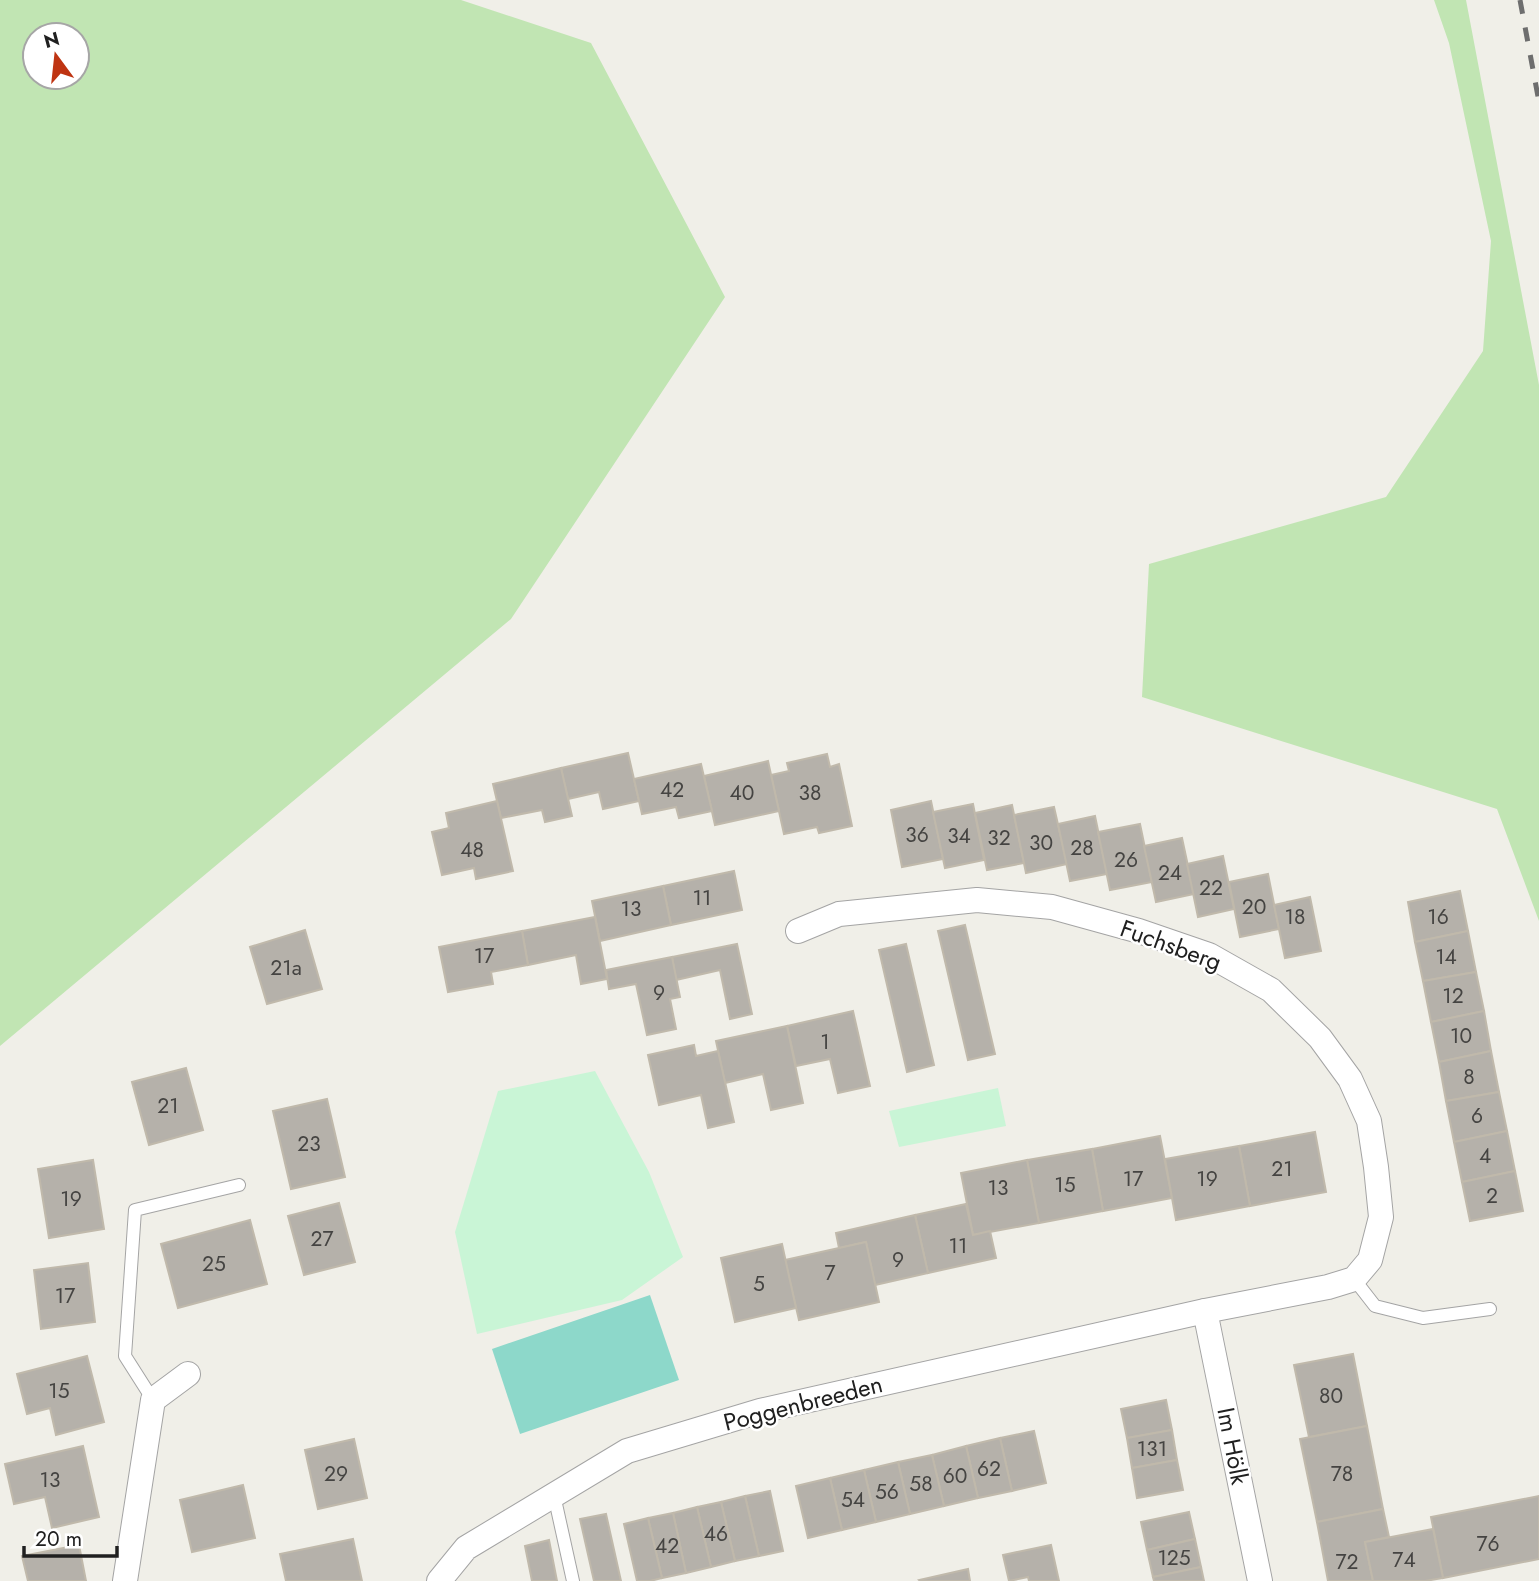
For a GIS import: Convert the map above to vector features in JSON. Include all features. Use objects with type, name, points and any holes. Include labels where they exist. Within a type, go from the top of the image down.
[{"type":"street","name":"Fuchsberg","points":[[798,931],[839,914],[977,900],[1052,907],[1139,931],[1209,955],[1271,990],[1320,1038],[1350,1079],[1369,1121],[1381,1217],[1370,1260],[1354,1279]]},
{"type":"street","points":[[1205,1311],[1328,1287],[1354,1279]]},
{"type":"street","name":"Poggenbreeden","points":[[439,1581],[466,1548],[626,1451],[760,1411],[1205,1311]]},
{"type":"street","name":"Im Hölk","points":[[1205,1311],[1260,1581]]},
{"type":"street","points":[[125,1581],[153,1400],[188,1374]]},
{"type":"lane","points":[[153,1400],[125,1356],[135,1210],[239,1185]]},
{"type":"lane","points":[[1354,1279],[1375,1306],[1423,1318],[1490,1309]]},
{"type":"lane","points":[[554,1495],[573,1581]]},
{"type":"green space","points":[[0,0],[461,0],[591,43],[725,297],[511,619],[0,1046]]},
{"type":"green space","points":[[1434,0],[1466,0],[1539,385],[1539,921],[1497,809],[1142,697],[1149,564],[1386,497],[1483,351],[1491,241],[1449,43]]},
{"type":"green space","points":[[595,1071],[649,1172],[683,1257],[622,1300],[477,1334],[455,1232],[498,1091]]},
{"type":"green space","points":[[998,1088],[1006,1126],[899,1147],[889,1111]]},
{"type":"shaded area","points":[[650,1295],[679,1380],[520,1434],[492,1349]]},
{"type":"building","points":[[628,753],[639,801],[603,809],[599,792],[568,799],[561,768]]},
{"type":"building","points":[[827,754],[830,767],[839,764],[852,826],[819,833],[817,827],[784,834],[771,775],[789,771],[787,763]]},
{"type":"building","points":[[768,761],[779,811],[715,825],[704,776]]},
{"type":"building","points":[[701,764],[712,811],[679,818],[676,807],[642,814],[634,779]]},
{"type":"building","points":[[561,768],[572,816],[545,822],[542,810],[501,818],[493,784]]},
{"type":"building","points":[[497,801],[513,871],[476,879],[474,868],[442,875],[432,832],[449,828],[446,813]]},
{"type":"building","points":[[931,801],[943,859],[902,867],[891,810]]},
{"type":"building","points":[[973,804],[984,860],[945,868],[933,812]]},
{"type":"building","points":[[1012,805],[1024,863],[987,870],[975,813]]},
{"type":"building","points":[[1054,807],[1067,864],[1026,873],[1014,815]]},
{"type":"building","points":[[1095,816],[1107,874],[1070,881],[1058,824]]},
{"type":"building","points":[[1140,824],[1152,882],[1110,890],[1098,832]]},
{"type":"building","points":[[1182,838],[1194,894],[1156,902],[1144,846]]},
{"type":"building","points":[[1223,856],[1234,909],[1198,917],[1187,864]]},
{"type":"building","points":[[734,871],[742,910],[671,925],[663,886]]},
{"type":"building","points":[[1268,874],[1279,929],[1240,937],[1229,882]]},
{"type":"building","points":[[663,886],[671,925],[600,941],[592,901]]},
{"type":"building","points":[[1460,891],[1468,931],[1415,942],[1408,902]]},
{"type":"building","points":[[1310,897],[1321,951],[1285,958],[1274,905]]},
{"type":"building","points":[[595,917],[607,979],[581,984],[576,955],[528,965],[522,931]]},
{"type":"building","points":[[965,925],[995,1054],[968,1060],[938,931]]},
{"type":"building","points":[[305,930],[322,989],[267,1004],[250,947]]},
{"type":"building","points":[[522,931],[528,965],[491,972],[493,984],[448,992],[439,947]]},
{"type":"building","points":[[1468,931],[1476,972],[1423,981],[1415,942]]},
{"type":"building","points":[[737,944],[752,1014],[730,1019],[720,970],[676,980],[672,957]]},
{"type":"building","points":[[906,944],[934,1065],[907,1072],[879,950]]},
{"type":"building","points":[[672,957],[680,997],[670,999],[676,1029],[647,1035],[636,984],[609,989],[606,970]]},
{"type":"building","points":[[1476,972],[1484,1011],[1431,1022],[1423,981]]},
{"type":"building","points":[[853,1011],[870,1086],[838,1093],[830,1059],[796,1066],[787,1026]]},
{"type":"building","points":[[1484,1011],[1491,1051],[1439,1062],[1431,1022]]},
{"type":"building","points":[[787,1026],[803,1103],[771,1110],[763,1074],[725,1083],[716,1041]]},
{"type":"building","points":[[694,1045],[696,1056],[718,1051],[734,1122],[708,1128],[701,1095],[659,1105],[648,1055]]},
{"type":"building","points":[[1491,1051],[1499,1092],[1446,1101],[1439,1062]]},
{"type":"building","points":[[186,1068],[203,1130],[149,1145],[132,1082]]},
{"type":"building","points":[[1499,1092],[1507,1131],[1454,1142],[1446,1101]]},
{"type":"building","points":[[327,1099],[345,1177],[291,1189],[273,1111]]},
{"type":"building","points":[[1507,1131],[1515,1171],[1462,1182],[1454,1142]]},
{"type":"building","points":[[1315,1132],[1326,1192],[1250,1206],[1239,1146]]},
{"type":"building","points":[[1160,1136],[1172,1198],[1103,1211],[1092,1149]]},
{"type":"building","points":[[1239,1146],[1250,1206],[1176,1220],[1165,1159]]},
{"type":"building","points":[[1092,1149],[1103,1211],[1039,1223],[1027,1160]]},
{"type":"building","points":[[93,1160],[104,1229],[49,1238],[38,1169]]},
{"type":"building","points":[[1027,1160],[1039,1223],[973,1235],[961,1173]]},
{"type":"building","points":[[1515,1171],[1523,1211],[1470,1221],[1462,1182]]},
{"type":"building","points":[[339,1203],[355,1262],[304,1275],[288,1216]]},
{"type":"building","points":[[966,1204],[973,1235],[990,1231],[996,1258],[928,1273],[915,1215]]},
{"type":"building","points":[[915,1215],[928,1273],[875,1285],[866,1242],[839,1248],[836,1233]]},
{"type":"building","points":[[250,1220],[267,1284],[178,1308],[161,1244]]},
{"type":"building","points":[[866,1242],[879,1302],[799,1320],[785,1260]]},
{"type":"building","points":[[782,1244],[796,1308],[735,1322],[721,1258]]},
{"type":"building","points":[[88,1263],[95,1322],[41,1329],[34,1270]]},
{"type":"building","points":[[1353,1354],[1367,1426],[1309,1437],[1294,1365]]},
{"type":"building","points":[[87,1356],[104,1422],[56,1435],[50,1408],[27,1414],[17,1374]]},
{"type":"building","points":[[1166,1400],[1172,1430],[1127,1438],[1121,1409]]},
{"type":"building","points":[[1367,1426],[1383,1509],[1317,1522],[1300,1439]]},
{"type":"building","points":[[1172,1430],[1177,1460],[1132,1468],[1127,1438]]},
{"type":"building","points":[[1034,1431],[1046,1483],[1012,1491],[1000,1438]]},
{"type":"building","points":[[1000,1438],[1012,1491],[978,1498],[966,1446]]},
{"type":"building","points":[[354,1439],[367,1498],[318,1509],[305,1450]]},
{"type":"building","points":[[83,1446],[99,1517],[52,1528],[45,1497],[14,1504],[5,1464]]},
{"type":"building","points":[[966,1446],[978,1498],[944,1506],[932,1455]]},
{"type":"building","points":[[932,1455],[944,1506],[910,1514],[898,1462]]},
{"type":"building","points":[[1177,1460],[1183,1490],[1137,1498],[1132,1468]]},
{"type":"building","points":[[898,1462],[910,1514],[876,1522],[864,1470]]},
{"type":"building","points":[[864,1470],[876,1522],[842,1530],[830,1478]]},
{"type":"building","points":[[830,1478],[842,1530],[808,1538],[796,1486]]},
{"type":"building","points":[[243,1485],[255,1538],[192,1552],[180,1500]]},
{"type":"building","points":[[770,1491],[783,1551],[759,1556],[745,1496]]},
{"type":"building","points":[[745,1496],[759,1556],[735,1561],[721,1502]]},
{"type":"building","points":[[1539,1496],[1539,1559],[1443,1578],[1431,1517]]},
{"type":"building","points":[[721,1502],[735,1561],[711,1567],[697,1507]]},
{"type":"building","points":[[697,1507],[711,1567],[686,1573],[673,1513]]},
{"type":"building","points":[[1383,1509],[1389,1537],[1365,1542],[1373,1581],[1328,1581],[1317,1522]]},
{"type":"building","points":[[1189,1512],[1195,1539],[1147,1550],[1141,1522]]},
{"type":"building","points":[[673,1513],[686,1573],[662,1578],[648,1518]]},
{"type":"building","points":[[606,1514],[621,1581],[594,1581],[580,1519]]},
{"type":"building","points":[[648,1518],[662,1578],[637,1581],[624,1524]]},
{"type":"building","points":[[1433,1529],[1443,1578],[1425,1581],[1373,1581],[1365,1542]]},
{"type":"building","points":[[353,1539],[362,1581],[286,1581],[280,1554]]},
{"type":"building","points":[[1195,1539],[1201,1567],[1153,1577],[1147,1550]]},
{"type":"building","points":[[549,1540],[557,1581],[532,1581],[525,1546]]},
{"type":"building","points":[[79,1545],[86,1581],[28,1581],[22,1556]]},
{"type":"building","points":[[1051,1545],[1059,1581],[1029,1581],[1028,1577],[1009,1581],[1003,1555]]},
{"type":"building","points":[[1201,1567],[1204,1581],[1154,1581],[1153,1577]]},
{"type":"building","points":[[968,1569],[970,1581],[919,1580]]},
{"type":"railway","points":[[1520,0],[1539,102]]}]
